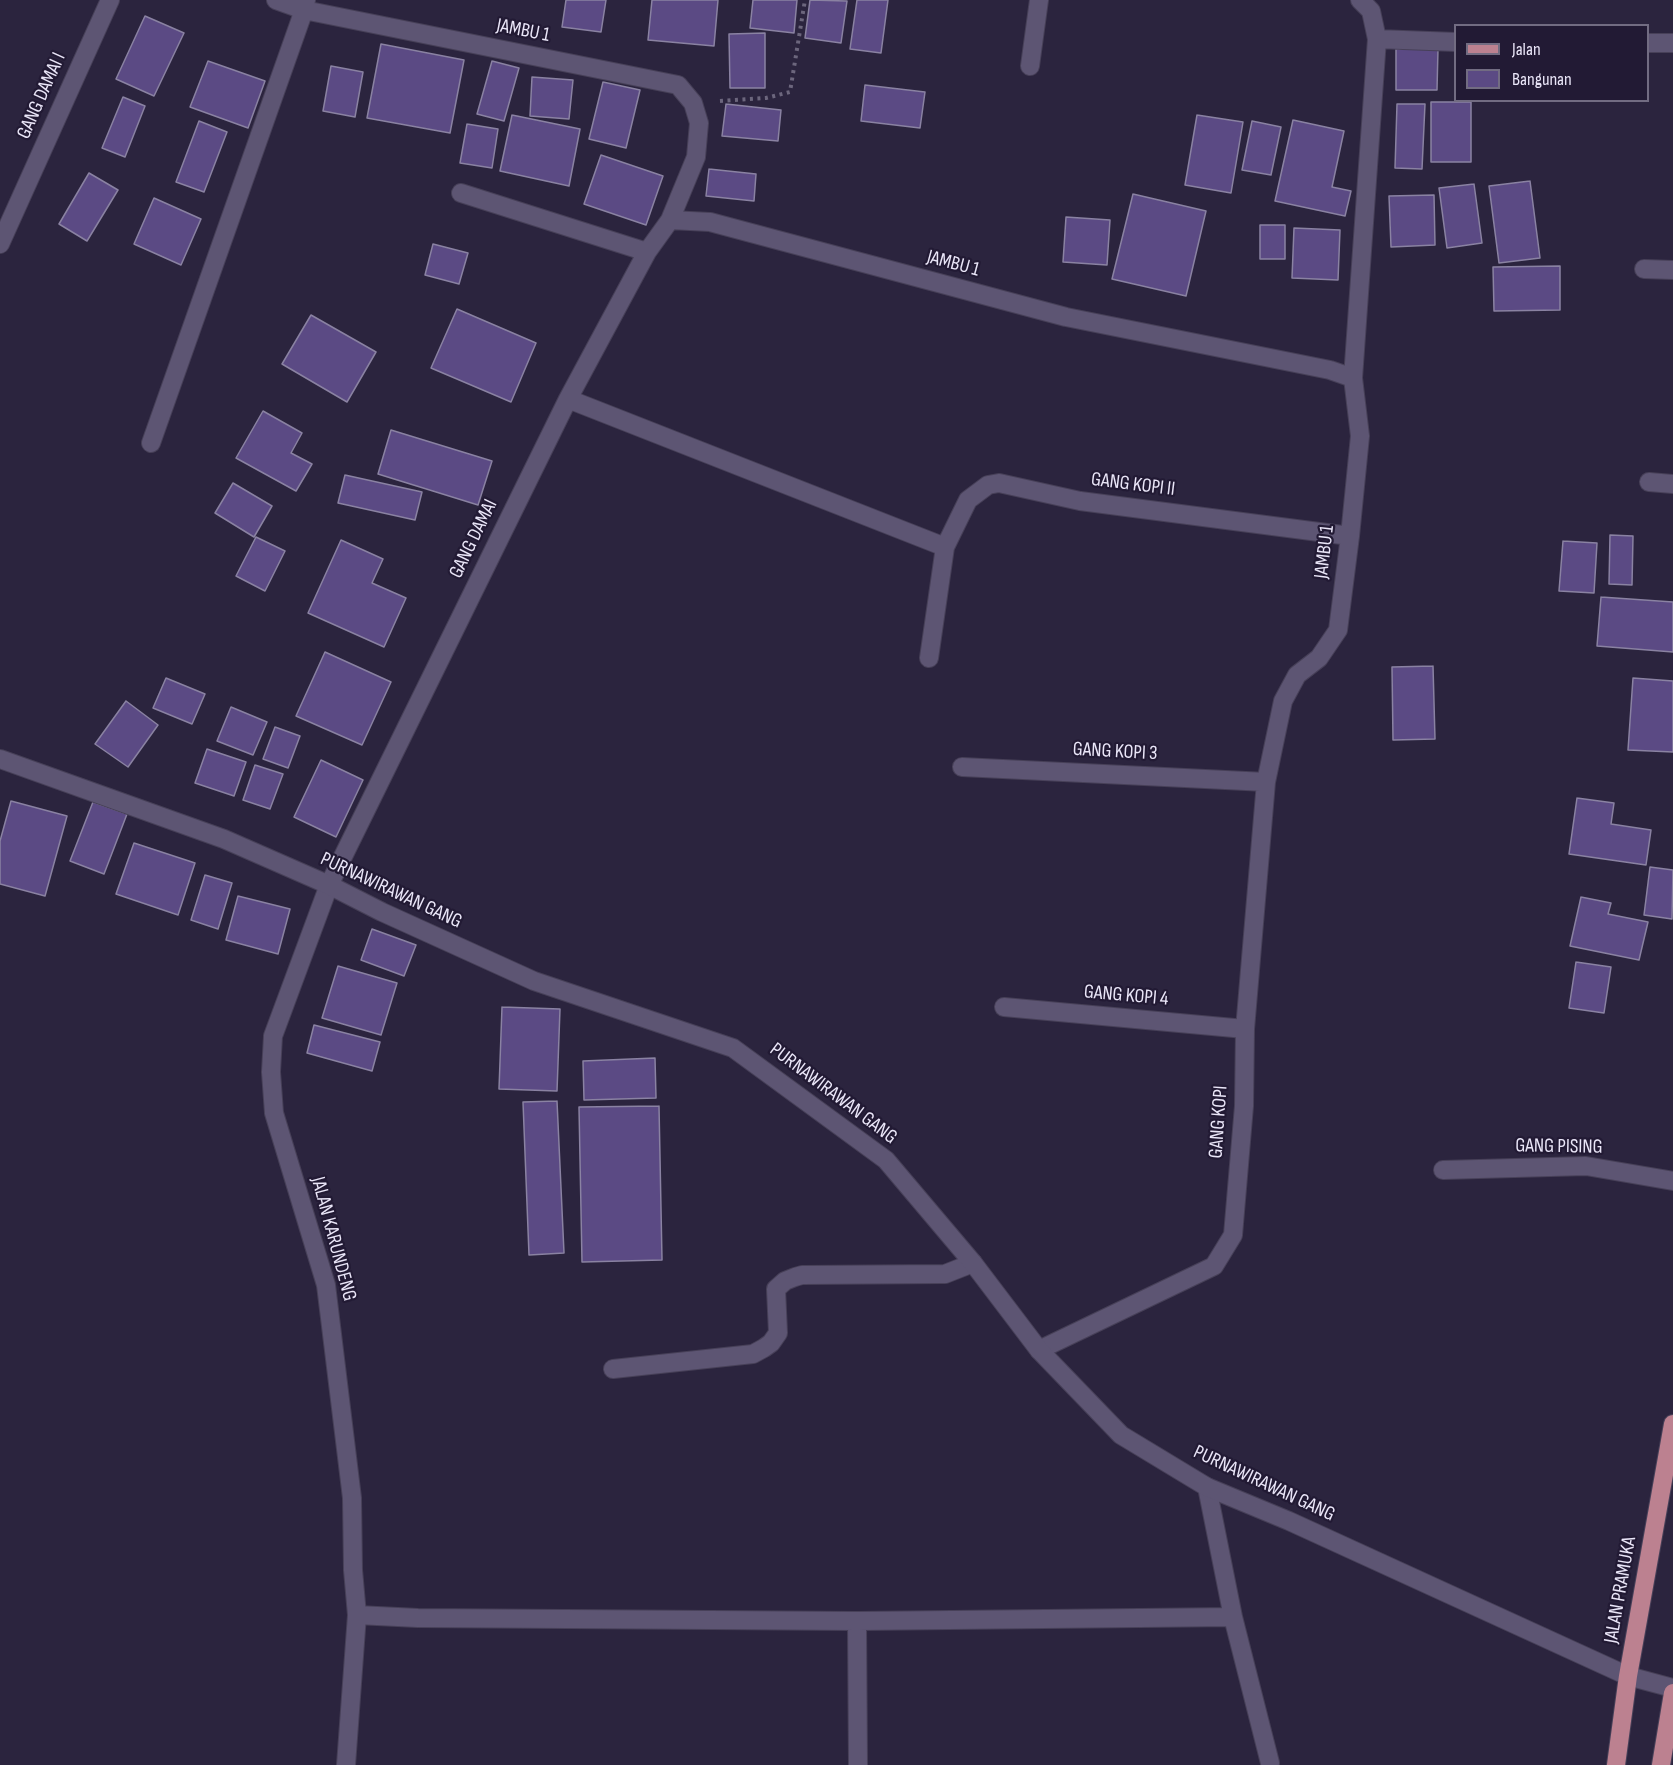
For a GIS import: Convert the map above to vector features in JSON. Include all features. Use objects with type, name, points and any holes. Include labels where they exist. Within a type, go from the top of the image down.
[{"type":"main road","name":"JALAN PRAMUKA","points":[[1616,1765],[1628,1676],[1673,1424]]},
{"type":"main road","points":[[1661,1765],[1673,1693]]},
{"type":"street","name":"GANG DAMAI I","points":[[0,244],[110,0]]},
{"type":"street","name":"JAMBU 1","points":[[276,0],[678,85],[693,103]]},
{"type":"street","points":[[1030,66],[1039,0]]},
{"type":"street","points":[[1353,378],[1377,39],[1371,11],[1360,0]]},
{"type":"street","points":[[151,443],[305,5]]},
{"type":"street","points":[[1377,39],[1454,42]]},
{"type":"street","points":[[1649,43],[1673,44]]},
{"type":"street","points":[[670,220],[696,157],[699,123],[693,103]]},
{"type":"street","points":[[461,193],[647,252]]},
{"type":"street","name":"JAMBU 1","points":[[670,220],[710,222],[1066,317],[1330,370],[1353,378],[1360,436],[1338,630],[1319,658],[1297,675],[1283,701],[1266,782]]},
{"type":"street","name":"GANG DAMAI","points":[[329,885],[568,399],[647,252],[670,220]]},
{"type":"street","points":[[1644,269],[1673,270]]},
{"type":"street","points":[[568,399],[945,547]]},
{"type":"street","points":[[1648,482],[1673,484]]},
{"type":"street","name":"GANG KOPI II","points":[[928,658],[945,547],[968,500],[988,485],[999,483],[1080,501],[1350,536]]},
{"type":"street","name":"PURNAWIRAWAN GANG","points":[[0,759],[224,839],[329,885],[382,912],[534,981],[733,1048],[886,1160],[973,1263],[1039,1350],[1120,1435],[1208,1487],[1628,1676],[1673,1688]]},
{"type":"street","name":"GANG KOPI 3","points":[[962,767],[1266,782]]},
{"type":"street","name":"GANG KOPI","points":[[1039,1350],[1214,1266],[1233,1235],[1244,1106],[1245,1029],[1266,782]]},
{"type":"street","name":"JALAN KARUNDENG","points":[[329,885],[273,1036],[271,1072],[274,1113],[326,1285],[352,1498],[353,1570],[357,1615],[346,1765]]},
{"type":"street","name":"GANG KOPI 4","points":[[1004,1007],[1245,1029]]},
{"type":"street","name":"GANG PISING","points":[[1443,1170],[1586,1166],[1673,1182]]},
{"type":"street","points":[[613,1369],[753,1354],[771,1343],[778,1333],[776,1289],[785,1281],[795,1277],[802,1275],[945,1274],[973,1263]]},
{"type":"street","points":[[1208,1487],[1233,1617],[1270,1763]]},
{"type":"street","points":[[357,1615],[418,1618],[857,1621],[1233,1617]]},
{"type":"street","points":[[857,1621],[858,1765]]},
{"type":"path","points":[[693,103],[766,98],[790,92],[805,0]]},
{"type":"building","points":[[566,0],[606,0],[601,32],[562,27]]},
{"type":"building","points":[[652,0],[718,0],[714,46],[648,40]]},
{"type":"building","points":[[753,0],[797,0],[794,33],[750,28]]},
{"type":"building","points":[[810,0],[847,1],[841,43],[805,38]]},
{"type":"building","points":[[857,0],[888,0],[881,53],[850,49]]},
{"type":"building","points":[[145,16],[184,33],[154,96],[116,79]]},
{"type":"building","points":[[765,33],[765,88],[730,88],[729,34]]},
{"type":"building","points":[[381,44],[464,60],[450,133],[367,118]]},
{"type":"building","points":[[1396,49],[1438,49],[1437,90],[1396,90]]},
{"type":"building","points":[[208,61],[265,81],[248,128],[190,107]]},
{"type":"building","points":[[492,61],[519,68],[504,121],[477,114]]},
{"type":"building","points":[[331,66],[363,72],[355,117],[323,111]]},
{"type":"building","points":[[532,77],[573,80],[569,119],[530,116]]},
{"type":"building","points":[[603,82],[640,90],[626,148],[589,139]]},
{"type":"building","points":[[865,85],[925,92],[920,128],[861,121]]},
{"type":"building","points":[[123,97],[145,106],[125,157],[102,148]]},
{"type":"building","points":[[1431,102],[1471,102],[1471,162],[1431,162]]},
{"type":"building","points":[[726,104],[781,110],[778,141],[722,136]]},
{"type":"building","points":[[1397,104],[1425,104],[1422,169],[1395,168]]},
{"type":"building","points":[[512,115],[580,129],[569,186],[500,171]]},
{"type":"building","points":[[1197,115],[1243,122],[1231,193],[1185,185]]},
{"type":"building","points":[[1293,120],[1344,131],[1332,187],[1351,191],[1345,216],[1275,201]]},
{"type":"building","points":[[199,121],[227,132],[204,192],[176,182]]},
{"type":"building","points":[[1252,121],[1281,127],[1271,175],[1242,170]]},
{"type":"building","points":[[467,124],[498,129],[492,168],[460,163]]},
{"type":"building","points":[[601,155],[663,176],[646,225],[584,204]]},
{"type":"building","points":[[709,169],[756,174],[754,201],[706,196]]},
{"type":"building","points":[[89,173],[118,190],[87,241],[59,224]]},
{"type":"building","points":[[1530,181],[1540,258],[1499,263],[1489,186]]},
{"type":"building","points":[[1474,184],[1482,243],[1447,248],[1439,188]]},
{"type":"building","points":[[1133,194],[1206,211],[1186,296],[1112,279]]},
{"type":"building","points":[[1434,195],[1435,245],[1391,247],[1389,196]]},
{"type":"building","points":[[154,198],[201,219],[181,265],[134,244]]},
{"type":"building","points":[[1066,217],[1110,220],[1107,265],[1063,262]]},
{"type":"building","points":[[1260,225],[1285,225],[1285,259],[1260,259]]},
{"type":"building","points":[[1294,228],[1340,230],[1338,280],[1292,278]]},
{"type":"building","points":[[433,244],[468,253],[459,284],[425,275]]},
{"type":"building","points":[[1560,266],[1560,310],[1494,311],[1493,267]]},
{"type":"building","points":[[457,309],[536,343],[511,402],[431,368]]},
{"type":"building","points":[[311,315],[376,352],[347,402],[282,364]]},
{"type":"building","points":[[263,411],[302,433],[291,453],[312,464],[296,491],[236,458]]},
{"type":"building","points":[[391,430],[492,461],[478,505],[378,474]]},
{"type":"building","points":[[345,475],[422,492],[415,520],[338,503]]},
{"type":"building","points":[[233,483],[272,506],[254,537],[215,513]]},
{"type":"building","points":[[1610,535],[1633,536],[1632,585],[1609,584]]},
{"type":"building","points":[[256,537],[285,551],[265,591],[236,576]]},
{"type":"building","points":[[341,540],[383,559],[372,583],[406,598],[384,647],[308,613]]},
{"type":"building","points":[[1563,541],[1597,543],[1594,593],[1559,591]]},
{"type":"building","points":[[1601,597],[1673,602],[1673,652],[1597,646]]},
{"type":"building","points":[[325,652],[391,682],[362,745],[296,716]]},
{"type":"building","points":[[1433,666],[1435,739],[1393,740],[1392,667]]},
{"type":"building","points":[[166,678],[205,694],[192,724],[153,708]]},
{"type":"building","points":[[1633,678],[1673,681],[1673,752],[1628,750]]},
{"type":"building","points":[[126,701],[158,725],[128,767],[95,744]]},
{"type":"building","points":[[231,707],[267,722],[253,755],[217,741]]},
{"type":"building","points":[[275,727],[300,736],[288,768],[263,759]]},
{"type":"building","points":[[207,749],[246,762],[234,796],[195,783]]},
{"type":"building","points":[[321,760],[363,780],[336,837],[294,817]]},
{"type":"building","points":[[255,765],[283,774],[270,809],[243,800]]},
{"type":"building","points":[[1577,798],[1614,803],[1611,824],[1651,830],[1646,865],[1569,854]]},
{"type":"building","points":[[11,801],[67,816],[45,896],[0,884],[0,841]]},
{"type":"building","points":[[93,802],[127,814],[104,874],[70,861]]},
{"type":"building","points":[[134,843],[195,863],[178,915],[116,894]]},
{"type":"building","points":[[1650,867],[1673,870],[1672,919],[1644,915]]},
{"type":"building","points":[[205,875],[232,883],[218,929],[191,920]]},
{"type":"building","points":[[238,896],[290,909],[278,954],[226,940]]},
{"type":"building","points":[[1581,897],[1611,903],[1608,914],[1648,922],[1639,960],[1570,946]]},
{"type":"building","points":[[372,929],[416,945],[404,976],[361,960]]},
{"type":"building","points":[[1576,962],[1611,967],[1604,1013],[1569,1008]]},
{"type":"building","points":[[338,966],[397,983],[381,1035],[322,1018]]},
{"type":"building","points":[[502,1007],[560,1009],[557,1091],[499,1089]]},
{"type":"building","points":[[314,1025],[380,1042],[372,1071],[307,1053]]},
{"type":"building","points":[[655,1058],[656,1098],[584,1100],[583,1061]]},
{"type":"building","points":[[557,1101],[564,1253],[529,1255],[523,1102]]},
{"type":"building","points":[[659,1106],[662,1260],[582,1262],[579,1107]]}]
